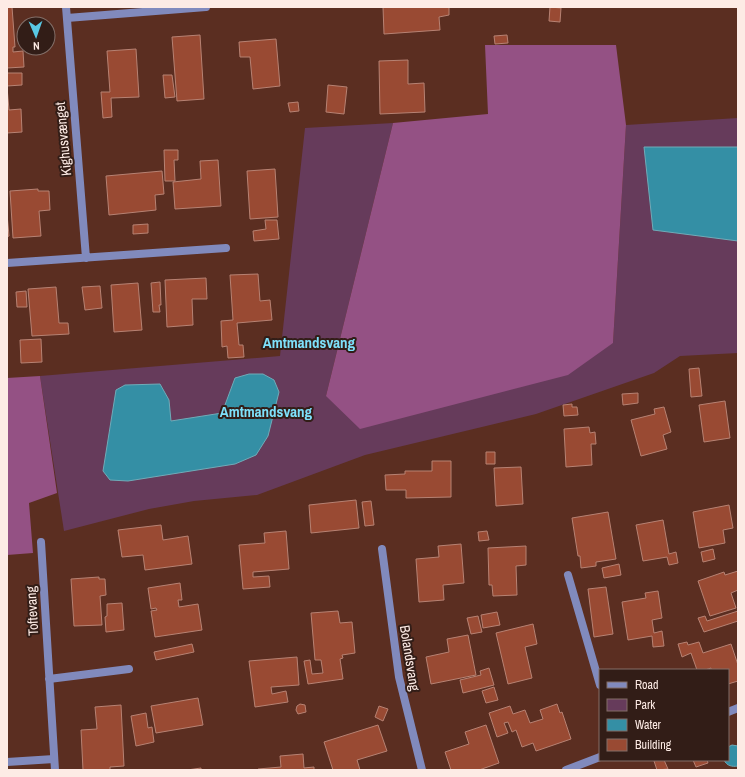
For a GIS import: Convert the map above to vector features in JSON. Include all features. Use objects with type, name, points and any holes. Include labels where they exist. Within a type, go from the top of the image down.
[{"type":"street","name":"Kighusvænget","points":[[66,7],[86,258]]},
{"type":"street","points":[[67,18],[206,7]]},
{"type":"street","points":[[7,263],[226,248]]},
{"type":"street","name":"Toftevang","points":[[41,542],[55,770]]},
{"type":"street","name":"Bolandsvang","points":[[382,549],[399,677],[422,770]]},
{"type":"street","points":[[568,575],[599,682]]},
{"type":"street","points":[[49,679],[129,670]]},
{"type":"street","points":[[566,770],[599,757]]},
{"type":"street","points":[[7,762],[54,759]]},
{"type":"green space","points":[[738,118],[738,353],[680,356],[654,373],[536,414],[365,455],[257,495],[194,501],[149,509],[64,531],[40,376],[280,356],[305,128],[393,123],[326,396],[613,343],[626,125]]},
{"type":"shaded area","points":[[485,45],[616,45],[626,125],[613,343],[568,375],[360,429],[326,396],[393,123],[488,114]]},
{"type":"shaded area","points":[[40,376],[57,493],[29,503],[33,553],[7,555],[7,378]]},
{"type":"water","points":[[644,147],[738,147],[738,241],[653,230]]},
{"type":"water","points":[[249,374],[263,374],[274,380],[279,392],[268,436],[256,455],[235,464],[128,481],[110,480],[103,471],[116,390],[125,385],[160,384],[169,400],[171,421],[222,413],[235,378]]},
{"type":"water","points":[[732,745],[738,746],[738,766],[730,766],[725,761],[729,761],[729,746]]},
{"type":"building","points":[[7,7],[12,7],[15,47],[13,47],[13,52],[16,52],[16,56],[23,56],[24,67],[7,68]]},
{"type":"building","points":[[383,7],[449,7],[449,15],[439,17],[440,30],[384,34]]},
{"type":"building","points":[[550,7],[561,8],[560,22],[549,21]]},
{"type":"building","points":[[200,35],[204,99],[177,101],[172,37]]},
{"type":"building","points":[[507,35],[508,43],[495,44],[494,36]]},
{"type":"building","points":[[276,39],[280,86],[253,89],[250,57],[240,57],[239,42]]},
{"type":"building","points":[[136,49],[139,97],[111,98],[112,117],[103,118],[101,92],[110,92],[107,51]]},
{"type":"building","points":[[408,60],[408,84],[424,83],[425,112],[380,114],[379,61]]},
{"type":"building","points":[[7,73],[22,73],[22,85],[7,86]]},
{"type":"building","points":[[163,75],[172,75],[175,97],[165,98]]},
{"type":"building","points":[[328,85],[347,87],[344,114],[326,112]]},
{"type":"building","points":[[7,87],[9,110],[21,109],[22,132],[7,133]]},
{"type":"building","points":[[298,102],[299,111],[290,112],[288,103]]},
{"type":"building","points":[[164,150],[178,150],[178,160],[174,160],[175,181],[165,181]]},
{"type":"building","points":[[218,160],[221,206],[175,209],[173,182],[201,179],[200,161]]},
{"type":"building","points":[[275,169],[278,217],[250,219],[247,171]]},
{"type":"building","points":[[162,171],[164,194],[155,195],[156,210],[109,215],[106,176]]},
{"type":"building","points":[[38,189],[38,191],[49,191],[50,210],[39,211],[41,236],[13,238],[10,191]]},
{"type":"building","points":[[7,214],[9,236],[7,237]]},
{"type":"building","points":[[265,220],[277,220],[279,239],[254,241],[253,231],[266,229]]},
{"type":"building","points":[[148,224],[148,233],[133,234],[133,225]]},
{"type":"building","points":[[258,274],[260,301],[270,300],[272,320],[237,323],[239,345],[243,345],[244,357],[228,358],[227,346],[222,347],[221,321],[233,320],[230,275]]},
{"type":"building","points":[[206,278],[207,299],[192,299],[193,325],[167,327],[165,280]]},
{"type":"building","points":[[160,282],[160,312],[153,312],[151,283]]},
{"type":"building","points":[[138,283],[142,330],[114,332],[111,285]]},
{"type":"building","points":[[100,286],[102,308],[85,310],[82,287]]},
{"type":"building","points":[[56,287],[59,323],[68,323],[69,334],[32,336],[28,289]]},
{"type":"building","points":[[26,291],[27,307],[17,307],[16,292]]},
{"type":"building","points":[[41,339],[42,362],[21,363],[20,340]]},
{"type":"building","points":[[699,368],[702,396],[691,397],[689,369]]},
{"type":"building","points":[[638,393],[638,403],[623,405],[622,394]]},
{"type":"building","points":[[725,401],[730,438],[704,442],[699,405]]},
{"type":"building","points":[[572,404],[572,407],[577,407],[578,415],[564,416],[563,405]]},
{"type":"building","points":[[664,407],[671,432],[663,435],[667,449],[641,456],[631,420],[655,414],[654,409]]},
{"type":"building","points":[[589,427],[590,433],[595,432],[596,444],[591,444],[592,465],[566,467],[564,429]]},
{"type":"building","points":[[486,452],[495,452],[495,464],[486,464]]},
{"type":"building","points":[[432,461],[451,461],[451,497],[406,498],[406,490],[386,490],[385,475],[405,474],[405,471],[432,471]]},
{"type":"building","points":[[521,467],[523,504],[496,506],[494,468]]},
{"type":"building","points":[[356,500],[359,528],[311,533],[309,505]]},
{"type":"building","points":[[371,501],[374,525],[365,526],[362,502]]},
{"type":"building","points":[[729,505],[733,528],[723,530],[725,543],[699,548],[693,512]]},
{"type":"building","points":[[608,512],[616,559],[596,562],[596,566],[581,568],[572,518]]},
{"type":"building","points":[[663,520],[669,554],[676,552],[678,563],[669,565],[667,557],[643,561],[636,525]]},
{"type":"building","points":[[161,525],[163,540],[188,536],[192,564],[145,570],[143,555],[122,557],[118,530]]},
{"type":"building","points":[[286,531],[289,569],[253,572],[253,577],[269,576],[270,587],[243,589],[239,545],[265,543],[264,533]]},
{"type":"building","points":[[487,531],[489,540],[479,541],[478,532]]},
{"type":"building","points":[[461,544],[464,583],[443,585],[444,600],[419,602],[416,559],[439,557],[438,546]]},
{"type":"building","points":[[526,546],[526,565],[516,566],[517,595],[493,596],[492,585],[489,585],[488,548]]},
{"type":"building","points":[[713,549],[715,559],[703,562],[701,552]]},
{"type":"building","points":[[619,564],[621,575],[604,578],[602,568]]},
{"type":"building","points":[[738,571],[738,590],[731,593],[736,608],[710,616],[698,581],[724,572],[725,575]]},
{"type":"building","points":[[99,577],[99,579],[105,579],[106,595],[100,596],[102,625],[74,626],[71,579]]},
{"type":"building","points":[[180,583],[182,600],[178,600],[179,607],[198,604],[202,630],[155,637],[151,611],[157,610],[156,608],[151,609],[148,588]]},
{"type":"building","points":[[606,587],[613,634],[594,637],[588,589]]},
{"type":"building","points":[[658,591],[662,618],[652,620],[654,633],[662,631],[664,646],[653,647],[652,636],[628,640],[622,602],[646,598],[645,593]]},
{"type":"building","points":[[122,603],[124,630],[106,632],[105,617],[107,616],[107,604]]},
{"type":"building","points":[[338,611],[340,623],[352,622],[355,653],[342,655],[343,658],[340,659],[343,679],[308,684],[304,661],[310,660],[312,674],[323,673],[321,660],[315,660],[311,613]]},
{"type":"building","points":[[738,611],[738,621],[704,632],[698,618],[705,616],[707,621]]},
{"type":"building","points":[[497,612],[500,625],[483,628],[481,615]]},
{"type":"building","points":[[478,616],[482,632],[471,634],[467,618]]},
{"type":"building","points":[[533,624],[537,644],[525,647],[532,678],[508,684],[496,633]]},
{"type":"building","points":[[468,635],[476,675],[431,684],[426,657],[449,652],[447,639]]},
{"type":"building","points":[[687,642],[688,645],[699,642],[703,653],[731,644],[738,665],[738,681],[729,684],[729,669],[697,669],[691,653],[682,657],[678,644]]},
{"type":"building","points":[[192,644],[194,652],[156,660],[154,652]]},
{"type":"building","points":[[297,657],[299,685],[271,687],[272,694],[286,691],[288,702],[255,707],[249,661]]},
{"type":"building","points":[[489,668],[494,685],[463,693],[460,680],[481,675],[480,671]]},
{"type":"building","points":[[494,687],[498,700],[486,703],[482,691]]},
{"type":"building","points":[[198,698],[203,725],[156,733],[151,706]]},
{"type":"building","points":[[300,704],[305,705],[306,712],[298,714],[296,710],[297,706]]},
{"type":"building","points":[[557,704],[560,713],[562,712],[571,739],[536,751],[533,743],[522,747],[516,730],[512,732],[508,722],[504,723],[508,733],[497,737],[489,713],[510,706],[513,714],[525,710],[530,723],[543,719],[540,710]]},
{"type":"building","points":[[121,705],[124,766],[110,767],[110,770],[83,770],[81,730],[97,729],[95,707]]},
{"type":"building","points":[[379,706],[388,709],[383,721],[375,717]]},
{"type":"building","points":[[146,713],[148,728],[152,727],[154,742],[136,746],[131,716]]},
{"type":"building","points":[[378,725],[387,751],[357,760],[360,770],[333,770],[324,742]]},
{"type":"building","points":[[486,725],[499,763],[479,770],[451,770],[445,752],[469,744],[465,732]]},
{"type":"building","points":[[303,754],[304,768],[314,767],[314,770],[258,770],[281,767],[280,756]]},
{"type":"building","points":[[654,761],[664,761],[668,769],[657,770]]},
{"type":"building","points":[[693,761],[707,761],[708,763],[696,767]]},
{"type":"building","points":[[201,768],[201,770],[187,770]]},
{"type":"district","name":"Amtmandsvang","points":[[309,343]]},
{"type":"district","name":"Amtmandsvang","points":[[266,412]]}]
